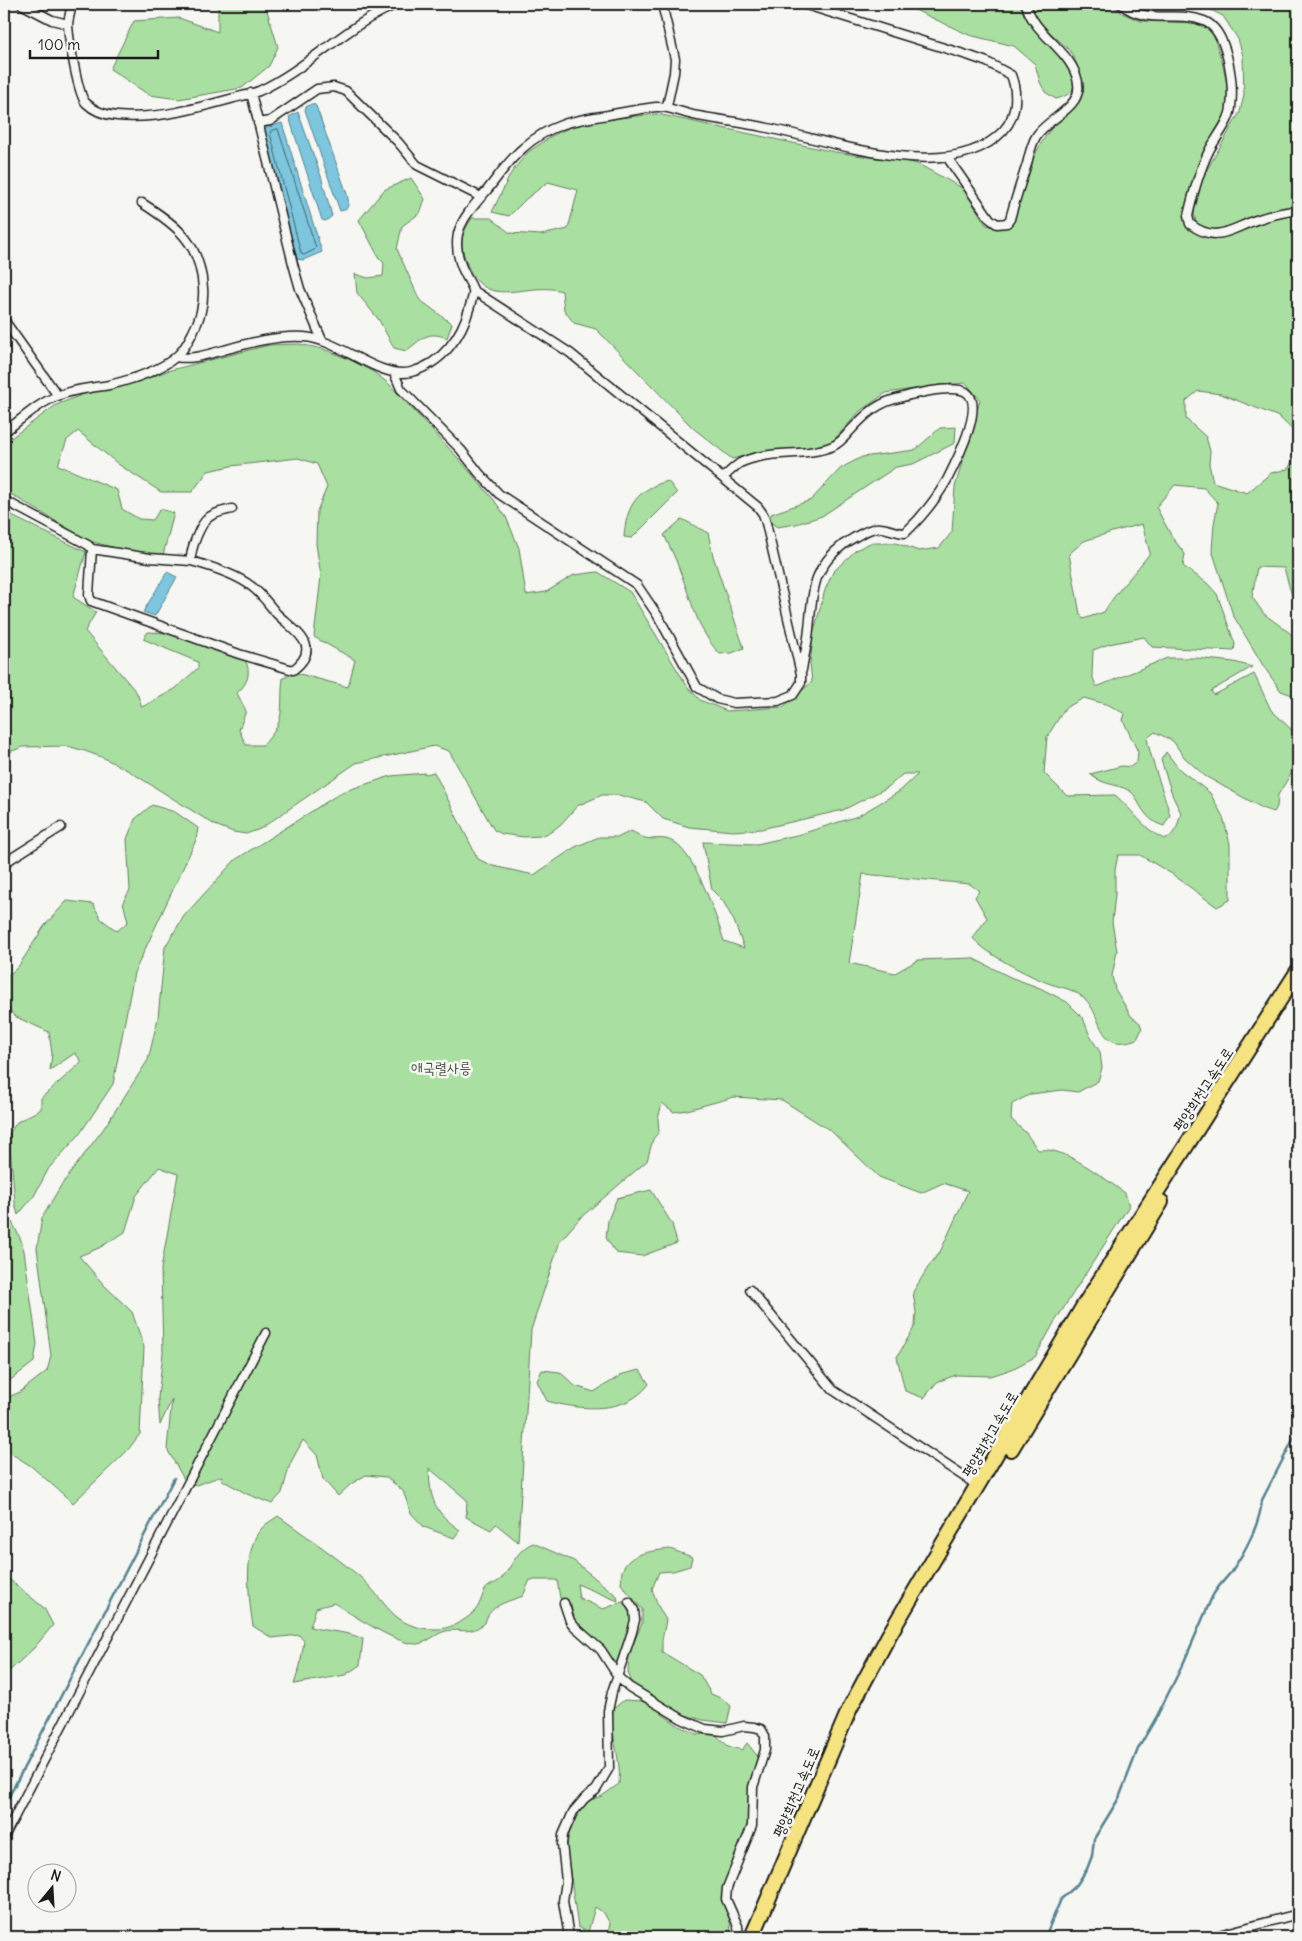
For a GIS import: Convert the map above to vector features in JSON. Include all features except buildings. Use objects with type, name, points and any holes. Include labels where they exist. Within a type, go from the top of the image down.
[{"type":"highway","name":"평양희천고속도로","points":[[752,1937],[850,1708],[889,1635],[1083,1307],[1298,971]]},
{"type":"highway","name":"평양희천고속도로","points":[[760,1937],[864,1693],[889,1648],[1188,1158],[1298,982]]},
{"type":"street","points":[[21,4],[52,20],[68,24]]},
{"type":"street","points":[[72,4],[68,24],[79,91],[84,102],[98,112],[116,116],[159,114],[213,104],[259,91],[303,66],[380,8],[398,4]]},
{"type":"street","points":[[662,4],[675,58],[674,73],[666,106]]},
{"type":"street","points":[[801,674],[763,514],[749,499],[570,353],[499,305],[473,290],[460,265],[457,242],[463,222],[481,197],[524,147],[550,129],[568,121],[666,106],[689,115],[768,128],[849,148],[908,156],[948,157],[973,152],[989,143],[1007,126],[1016,100],[1016,90],[1011,75],[987,62],[970,56],[803,4]]},
{"type":"street","points":[[948,157],[990,219],[997,224],[1007,223],[1010,219],[1037,135],[1064,113],[1078,95],[1079,87],[1067,57],[1033,21],[1026,4]]},
{"type":"street","points":[[1120,4],[1129,10],[1152,17],[1205,21],[1219,33],[1230,66],[1232,108],[1203,164],[1188,216],[1190,224],[1204,232],[1220,234],[1269,216],[1298,210]]},
{"type":"street","points":[[258,123],[270,121],[317,89],[326,87],[340,88],[354,98],[398,142],[417,165],[481,197]]},
{"type":"street","points":[[251,93],[293,264],[300,288],[322,340]]},
{"type":"street","points":[[4,432],[42,403],[58,396],[138,377],[176,357],[184,349],[195,328],[204,296],[200,268],[191,244],[165,218],[142,203]]},
{"type":"street","points":[[176,357],[189,359],[256,341],[301,336],[322,340],[394,373],[411,372],[444,354],[458,336],[472,300],[473,290]]},
{"type":"street","points":[[4,320],[58,396]]},
{"type":"street","points":[[394,373],[402,389],[461,450],[479,473],[500,494],[637,585],[658,616],[697,687],[717,700],[734,703],[778,701],[793,695],[801,683],[809,630],[812,593],[819,573],[833,554],[854,537],[876,528],[905,533],[918,521],[947,481],[964,444],[972,418],[973,404],[971,396],[966,392],[949,389],[891,400],[872,410],[835,445],[816,451],[753,459],[740,464],[723,478]]},
{"type":"street","points":[[4,500],[81,540],[92,549],[150,558],[191,561],[251,585],[279,616],[302,635],[306,645],[304,658],[293,670],[239,654],[90,601],[92,549]]},
{"type":"street","points":[[191,561],[192,545],[207,518],[219,512],[232,509]]},
{"type":"street","points":[[4,863],[61,827]]},
{"type":"street","points":[[750,1290],[833,1390],[978,1486]]},
{"type":"street","points":[[4,1837],[266,1333]]},
{"type":"street","points":[[569,1937],[563,1900],[566,1881],[562,1844],[563,1835],[573,1812],[585,1798],[596,1790],[609,1768],[608,1711],[617,1675],[635,1620],[634,1610],[629,1602]]},
{"type":"street","points":[[564,1603],[570,1621],[601,1650],[617,1675],[629,1687],[682,1719],[713,1730],[723,1731],[744,1726],[754,1727],[761,1729],[765,1736],[765,1750],[753,1787],[752,1826],[727,1888],[726,1899],[738,1926],[739,1937]]},
{"type":"street","points":[[1211,1937],[1298,1914]]},
{"type":"green space","points":[[218,4],[265,4],[278,47],[269,66],[242,88],[179,99],[149,95],[110,69],[134,21],[179,18],[218,32]]},
{"type":"green space","points":[[902,4],[1021,4],[1023,13],[1028,21],[1065,62],[1072,74],[1074,84],[1070,93],[1056,99],[1045,92],[1035,64],[1014,46],[969,35]]},
{"type":"green space","name":"애국렬사릉","points":[[1031,4],[1111,4],[1122,13],[1141,21],[1193,23],[1211,29],[1226,78],[1227,108],[1224,117],[1203,154],[1194,178],[1188,203],[1187,229],[1213,238],[1258,222],[1298,213],[1298,435],[1279,417],[1221,394],[1198,391],[1186,401],[1186,419],[1206,437],[1210,451],[1209,464],[1213,482],[1247,493],[1271,473],[1288,469],[1296,454],[1298,439],[1298,609],[1284,568],[1257,567],[1252,597],[1264,614],[1298,639],[1298,697],[1281,691],[1264,667],[1233,615],[1212,550],[1218,503],[1204,488],[1175,485],[1156,507],[1172,537],[1185,554],[1183,566],[1207,583],[1217,594],[1235,644],[1234,651],[1152,647],[1144,637],[1109,644],[1093,650],[1092,675],[1096,686],[1099,686],[1167,658],[1196,658],[1234,662],[1252,667],[1211,691],[1214,695],[1254,674],[1271,710],[1298,736],[1298,755],[1292,772],[1278,795],[1277,807],[1274,812],[1264,809],[1205,776],[1184,757],[1173,741],[1155,732],[1147,738],[1170,815],[1164,826],[1148,816],[1130,791],[1094,778],[1090,774],[1122,766],[1130,767],[1137,762],[1138,752],[1123,720],[1125,714],[1109,705],[1084,698],[1065,708],[1047,737],[1044,773],[1067,796],[1115,795],[1144,825],[1164,839],[1171,836],[1177,827],[1181,813],[1173,797],[1161,760],[1166,752],[1179,769],[1210,793],[1223,817],[1230,844],[1230,900],[1217,907],[1172,874],[1140,855],[1118,855],[1115,870],[1112,922],[1117,951],[1112,976],[1115,989],[1131,1016],[1140,1023],[1142,1029],[1137,1039],[1123,1042],[1113,1041],[1106,1036],[1088,1002],[1080,995],[1019,970],[997,957],[973,938],[987,918],[975,897],[979,891],[970,884],[863,874],[849,963],[895,973],[918,960],[972,958],[1067,1002],[1083,1018],[1090,1036],[1100,1052],[1102,1068],[1098,1081],[1078,1092],[1062,1090],[1031,1094],[1012,1104],[1011,1119],[1026,1133],[1038,1150],[1060,1153],[1083,1164],[1125,1193],[1129,1206],[1054,1323],[1035,1357],[1012,1369],[991,1376],[956,1375],[937,1382],[924,1398],[905,1391],[897,1357],[915,1326],[916,1312],[913,1292],[941,1250],[968,1191],[943,1183],[921,1193],[879,1177],[831,1131],[782,1100],[734,1097],[674,1112],[662,1103],[658,1119],[659,1132],[653,1139],[647,1161],[580,1218],[560,1241],[531,1330],[518,1542],[496,1524],[491,1530],[466,1517],[467,1500],[429,1468],[432,1497],[435,1504],[444,1517],[460,1530],[454,1538],[424,1527],[411,1513],[403,1491],[386,1477],[366,1475],[351,1484],[338,1496],[323,1479],[317,1455],[303,1440],[290,1464],[282,1493],[272,1504],[247,1494],[222,1480],[222,1476],[196,1485],[184,1479],[167,1449],[172,1399],[160,1425],[158,1398],[163,1353],[161,1269],[178,1174],[159,1167],[136,1196],[125,1232],[99,1248],[79,1256],[104,1285],[132,1312],[144,1347],[140,1434],[127,1451],[73,1503],[31,1466],[4,1449],[4,1399],[20,1392],[47,1371],[51,1356],[37,1248],[42,1218],[60,1187],[104,1128],[148,1060],[158,1018],[165,947],[184,916],[235,860],[342,792],[391,776],[434,772],[478,859],[493,866],[534,875],[575,847],[599,837],[619,837],[631,831],[645,838],[669,840],[687,856],[695,869],[710,900],[724,941],[744,948],[734,921],[723,901],[712,890],[703,842],[757,844],[801,834],[858,816],[900,791],[918,774],[903,774],[888,787],[843,810],[761,829],[733,831],[689,827],[663,819],[646,802],[618,795],[602,795],[577,806],[551,832],[540,836],[524,837],[502,834],[494,830],[449,751],[434,746],[356,763],[260,829],[246,834],[233,832],[215,825],[129,771],[85,751],[67,746],[23,747],[4,754],[4,508],[16,518],[86,552],[73,597],[96,612],[85,631],[137,693],[142,707],[175,689],[198,668],[198,662],[143,639],[148,632],[169,633],[245,660],[248,674],[243,686],[237,693],[246,711],[239,730],[246,745],[263,745],[276,728],[281,714],[283,678],[296,673],[348,687],[355,660],[314,637],[321,576],[316,544],[317,511],[327,487],[317,464],[298,458],[231,466],[208,471],[192,492],[161,492],[118,464],[78,431],[67,440],[58,465],[117,490],[122,509],[139,519],[153,520],[160,509],[174,513],[163,555],[128,551],[89,541],[4,490],[4,443],[56,405],[84,394],[138,382],[167,371],[269,345],[299,344],[323,349],[364,365],[388,383],[494,500],[506,517],[519,548],[526,595],[546,592],[574,575],[598,572],[630,592],[687,686],[700,700],[727,711],[783,707],[812,682],[810,663],[814,631],[825,590],[833,572],[856,550],[870,543],[896,543],[919,551],[939,548],[952,532],[955,487],[980,400],[966,383],[886,393],[860,411],[833,441],[812,447],[748,455],[732,459],[693,428],[596,329],[574,323],[564,310],[562,291],[534,289],[507,292],[495,291],[484,286],[474,277],[466,261],[462,248],[463,234],[472,218],[491,218],[510,233],[541,235],[568,229],[578,190],[548,182],[526,199],[509,216],[492,212],[511,173],[527,153],[553,135],[576,125],[657,114],[835,152],[877,158],[892,158],[918,164],[964,189],[986,225],[1002,228],[1010,226],[1037,151],[1055,124],[1079,102],[1084,88],[1072,54],[1037,19]],"holes":[[[1142,524],[1150,553],[1104,612],[1083,619],[1080,614],[1069,554],[1084,541]]]},
{"type":"green space","points":[[1142,4],[1298,4],[1298,207],[1263,214],[1219,230],[1196,223],[1194,213],[1195,201],[1204,175],[1240,112],[1244,95],[1243,56],[1238,39],[1223,16],[1207,8]]},
{"type":"green space","points":[[411,178],[425,199],[420,213],[402,226],[397,249],[419,299],[452,324],[447,338],[429,335],[406,351],[394,348],[379,320],[357,293],[355,274],[368,278],[383,276],[384,263],[379,258],[359,220],[384,190]]},
{"type":"green space","points":[[956,427],[955,443],[913,464],[896,467],[822,516],[796,524],[777,527],[769,521],[771,514],[811,500],[841,468],[862,457],[915,450],[940,428]]},
{"type":"green space","points":[[668,481],[677,493],[632,538],[624,537],[627,516],[635,500],[648,489]]},
{"type":"green space","points":[[682,519],[708,533],[713,556],[744,648],[732,653],[720,654],[706,636],[677,562],[664,535]]},
{"type":"green space","points":[[152,805],[175,812],[198,828],[196,840],[134,973],[113,1084],[79,1135],[49,1168],[34,1196],[18,1215],[15,1203],[9,1134],[17,1122],[41,1109],[41,1098],[82,1062],[75,1053],[50,1070],[52,1054],[49,1032],[14,1016],[4,1002],[4,979],[18,967],[45,925],[67,901],[93,904],[101,919],[117,931],[128,922],[123,902],[130,890],[127,839],[135,819]]},
{"type":"green space","points":[[651,1190],[672,1224],[677,1243],[642,1256],[616,1253],[606,1238],[608,1220],[617,1198]]},
{"type":"green space","points":[[12,1222],[24,1251],[37,1344],[34,1362],[4,1385],[4,1236]]},
{"type":"green space","points":[[542,1370],[560,1372],[575,1386],[594,1392],[623,1374],[640,1370],[649,1384],[628,1401],[602,1408],[588,1408],[547,1401],[537,1381]]},
{"type":"green space","points":[[278,1516],[358,1575],[399,1619],[420,1628],[440,1629],[456,1624],[473,1613],[479,1605],[485,1590],[501,1579],[523,1549],[533,1543],[574,1561],[617,1596],[618,1601],[577,1584],[579,1598],[603,1609],[622,1602],[629,1607],[632,1620],[631,1628],[621,1654],[614,1665],[602,1646],[574,1621],[571,1604],[560,1598],[557,1580],[530,1580],[523,1596],[505,1602],[495,1608],[490,1612],[485,1623],[479,1627],[470,1630],[446,1631],[417,1644],[398,1640],[334,1603],[316,1608],[310,1627],[350,1634],[363,1639],[360,1665],[345,1675],[294,1684],[300,1666],[304,1641],[299,1635],[272,1638],[253,1626],[250,1603],[248,1575],[252,1548],[262,1528]]},
{"type":"green space","points":[[670,1549],[692,1557],[690,1566],[673,1571],[659,1572],[652,1589],[658,1606],[666,1620],[662,1652],[700,1675],[711,1694],[723,1699],[731,1706],[727,1723],[703,1720],[679,1713],[632,1684],[628,1672],[629,1654],[642,1623],[642,1609],[621,1584],[622,1571],[625,1565],[636,1556]]},
{"type":"green space","points":[[4,1575],[44,1608],[53,1625],[34,1648],[4,1676]]},
{"type":"green space","points":[[624,1700],[641,1701],[653,1705],[679,1726],[697,1734],[716,1735],[728,1746],[742,1750],[747,1743],[759,1758],[748,1827],[723,1887],[731,1930],[730,1937],[607,1937],[610,1924],[604,1913],[595,1907],[588,1932],[578,1927],[567,1851],[568,1837],[575,1818],[588,1801],[602,1796],[619,1784],[619,1765],[612,1718],[613,1709]]},
{"type":"water","points":[[311,104],[316,106],[347,194],[348,205],[346,209],[340,211],[305,110]]},
{"type":"water","points":[[298,112],[321,176],[332,216],[326,221],[322,220],[289,117]]},
{"type":"water","points":[[282,123],[322,252],[303,260],[297,259],[264,131],[267,127]]},
{"type":"water","points":[[167,572],[177,577],[155,616],[143,612]]},
{"type":"waterway","points":[[1045,1937],[1061,1899],[1076,1886],[1087,1869],[1092,1856],[1094,1839],[1119,1798],[1138,1749],[1183,1664],[1212,1597],[1231,1572],[1246,1547],[1255,1528],[1262,1500],[1298,1430]]},
{"type":"waterway","points":[[4,1806],[174,1478]]}]
